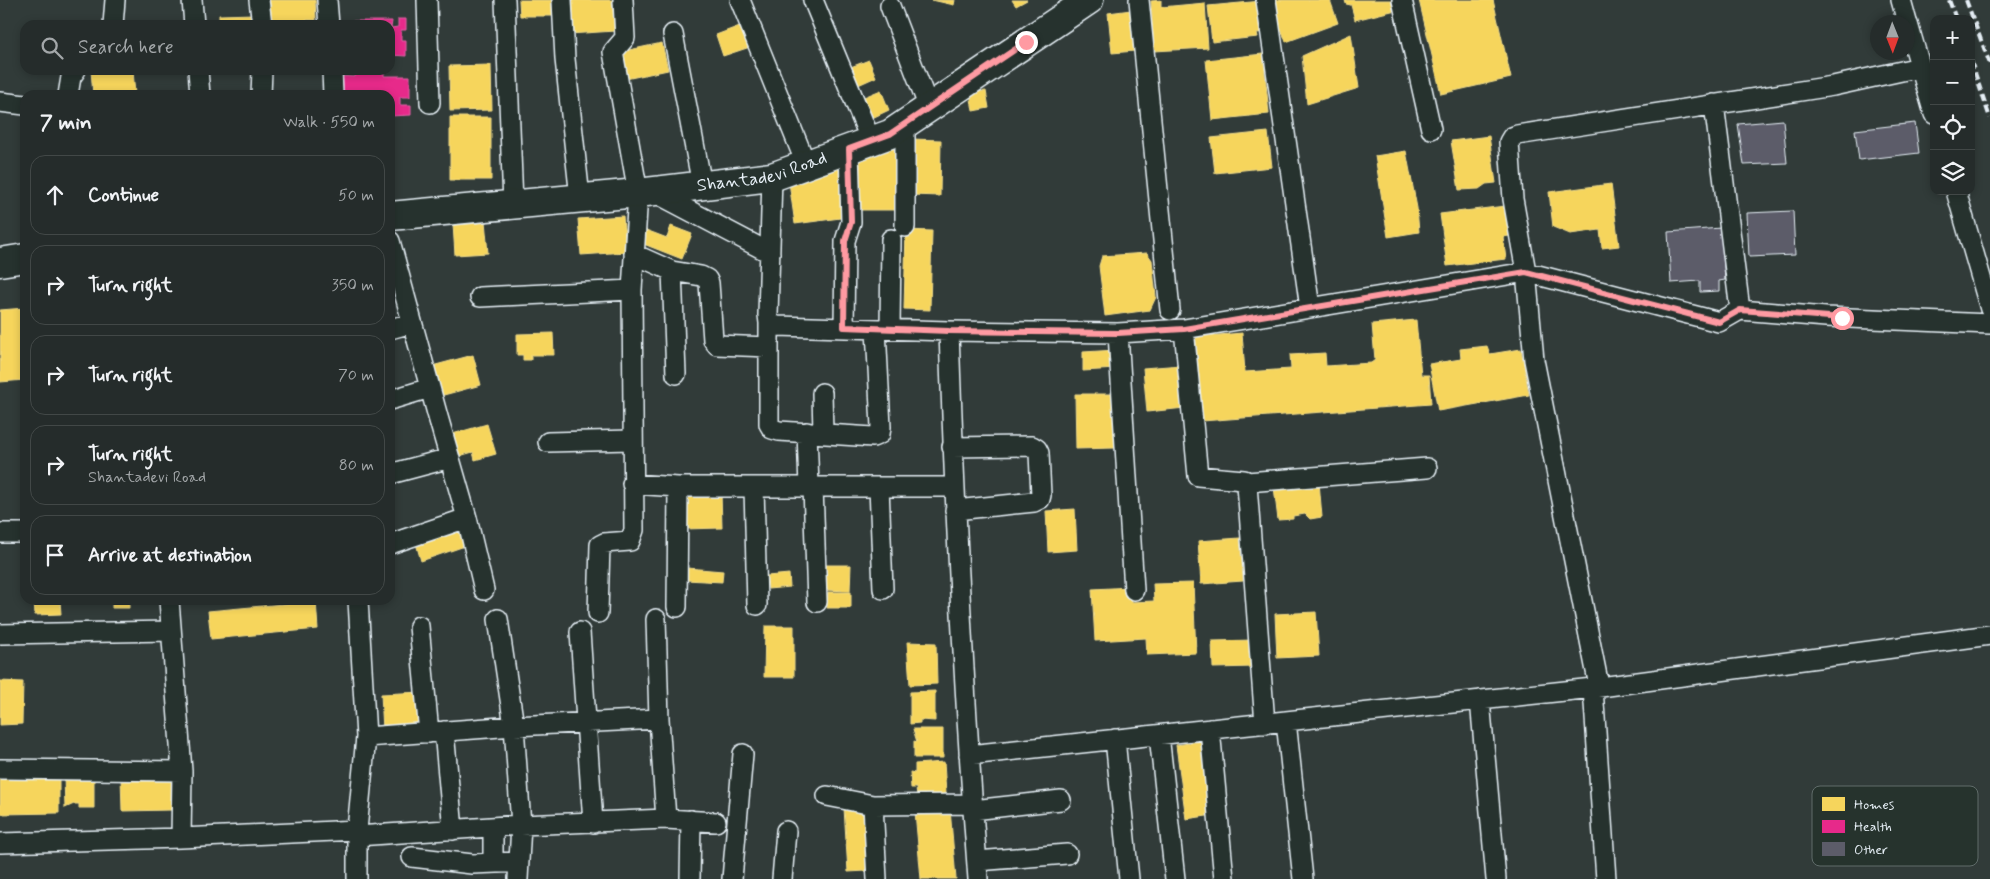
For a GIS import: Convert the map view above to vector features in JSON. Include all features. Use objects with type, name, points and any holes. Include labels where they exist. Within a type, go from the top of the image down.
[{"type":"street","points":[[113,20],[115,0]]},
{"type":"street","points":[[192,0],[194,20]]},
{"type":"street","points":[[259,0],[261,20]]},
{"type":"street","points":[[327,0],[329,20]]},
{"type":"street","points":[[426,0],[430,103]]},
{"type":"street","points":[[506,0],[513,204]]},
{"type":"street","points":[[562,0],[565,59],[580,198]]},
{"type":"street","points":[[598,614],[600,546],[604,543],[630,541],[633,536],[632,290],[634,254],[645,192],[613,52],[625,38],[623,0]]},
{"type":"street","points":[[740,0],[806,164]]},
{"type":"street","points":[[813,0],[860,145],[851,222],[845,241],[844,327]]},
{"type":"street","points":[[1139,0],[1170,310]]},
{"type":"street","points":[[1266,0],[1310,308]]},
{"type":"street","points":[[1402,0],[1431,129]]},
{"type":"street","points":[[1900,0],[1905,15]]},
{"type":"street","name":"Shantadevi Road","points":[[395,216],[645,192],[772,177],[890,134],[1081,2]]},
{"type":"street","points":[[890,6],[930,108]]},
{"type":"street","points":[[673,34],[702,185]]},
{"type":"street","points":[[1915,50],[1931,105]]},
{"type":"street","points":[[1606,879],[1596,687],[1534,360],[1526,272],[1514,198],[1509,147],[1512,137],[1828,87],[1920,67]]},
{"type":"street","points":[[69,90],[72,75]]},
{"type":"street","points":[[198,75],[200,90]]},
{"type":"street","points":[[262,75],[262,90]]},
{"type":"street","points":[[332,75],[333,90]]},
{"type":"street","points":[[0,102],[20,104]]},
{"type":"street","points":[[1714,104],[1740,310]]},
{"type":"street","points":[[772,177],[769,424],[772,429],[779,431],[873,437],[880,434],[883,329],[898,233],[904,124]]},
{"type":"street","points":[[645,192],[770,253]]},
{"type":"street","points":[[1957,195],[1990,309]]},
{"type":"street","points":[[634,254],[672,271],[701,276],[707,279],[709,283],[713,340],[717,345],[769,347]]},
{"type":"street","points":[[0,262],[20,259]]},
{"type":"street","points":[[395,260],[467,518],[484,590]]},
{"type":"street","points":[[672,271],[676,374]]},
{"type":"street","points":[[769,323],[777,326],[949,331],[1118,333],[1184,329],[1526,272],[1719,322],[1740,310],[1826,317],[1990,324]]},
{"type":"street","points":[[480,297],[632,290]]},
{"type":"street","points":[[395,328],[412,323]]},
{"type":"street","points":[[1184,329],[1198,476],[1247,482],[1427,468]]},
{"type":"street","points":[[949,331],[955,510],[972,807],[978,870],[1066,854]]},
{"type":"street","points":[[1118,333],[1134,590]]},
{"type":"street","points":[[395,398],[430,388]]},
{"type":"street","points":[[818,602],[811,487],[815,432],[822,393]]},
{"type":"street","points":[[548,442],[632,440]]},
{"type":"street","points":[[952,447],[1032,446],[1039,453],[1040,500],[955,510]]},
{"type":"street","points":[[395,473],[450,458]]},
{"type":"street","points":[[1247,482],[1264,724]]},
{"type":"street","points":[[632,484],[678,487],[954,487]]},
{"type":"street","points":[[677,606],[678,487]]},
{"type":"street","points":[[754,487],[757,605]]},
{"type":"street","points":[[879,487],[883,590]]},
{"type":"street","points":[[395,542],[467,518]]},
{"type":"street","points":[[0,533],[20,533]]},
{"type":"street","points":[[169,605],[182,771],[181,838]]},
{"type":"street","points":[[357,879],[357,833],[366,737],[358,605]]},
{"type":"street","points":[[412,857],[472,864],[493,863],[519,871],[522,825],[514,726],[498,619]]},
{"type":"street","points":[[656,620],[659,719],[666,819]]},
{"type":"street","points":[[419,626],[453,830]]},
{"type":"street","points":[[0,634],[170,631]]},
{"type":"street","points":[[580,632],[593,823]]},
{"type":"street","points":[[969,755],[1596,687],[1990,635]]},
{"type":"street","points":[[1480,700],[1496,879]]},
{"type":"street","points":[[366,737],[514,726],[587,724],[659,719]]},
{"type":"street","points":[[1286,721],[1303,879]]},
{"type":"street","points":[[1210,729],[1224,879]]},
{"type":"street","points":[[1159,735],[1176,879]]},
{"type":"street","points":[[1115,739],[1129,879]]},
{"type":"street","points":[[732,879],[743,754]]},
{"type":"street","points":[[0,769],[182,771]]},
{"type":"street","points":[[827,796],[872,805],[972,807],[1061,800]]},
{"type":"street","points":[[872,805],[877,879]]},
{"type":"street","points":[[0,843],[453,830],[666,819],[716,822]]},
{"type":"street","points":[[690,879],[691,820]]},
{"type":"street","points":[[493,827],[493,863]]},
{"type":"street","points":[[782,879],[786,831]]},
{"type":"building: Homes","points":[[267,0],[315,0],[316,20],[268,20]]},
{"type":"building: Homes","points":[[519,0],[554,0],[555,16],[520,16]]},
{"type":"building: Homes","points":[[566,0],[612,0],[615,31],[569,34]]},
{"type":"building: Homes","points":[[932,0],[955,0],[954,5]]},
{"type":"building: Homes","points":[[1012,0],[1027,0],[1016,6]]},
{"type":"building: Homes","points":[[1161,0],[1161,7],[1205,3],[1208,48],[1154,51],[1151,1]]},
{"type":"building: Homes","points":[[1330,0],[1338,23],[1286,42],[1271,1]]},
{"type":"building: Homes","points":[[1345,0],[1394,0],[1396,10],[1355,20],[1351,5],[1346,4]]},
{"type":"building: Homes","points":[[1419,0],[1493,0],[1511,78],[1441,94]]},
{"type":"building: Homes","points":[[1262,1],[1265,32],[1257,33],[1258,37],[1212,42],[1208,6]]},
{"type":"building: Homes","points":[[1131,10],[1135,51],[1112,53],[1108,13]]},
{"type":"building: Homes","points":[[254,14],[255,20],[219,20],[219,15]]},
{"type":"building: Homes","points":[[745,24],[753,46],[723,56],[716,35]]},
{"type":"building: Homes","points":[[1351,34],[1359,88],[1307,104],[1302,56]]},
{"type":"building: Homes","points":[[662,43],[668,70],[621,80],[615,53]]},
{"type":"building: Homes","points":[[1263,54],[1269,114],[1212,120],[1206,60]]},
{"type":"building: Homes","points":[[869,60],[876,77],[856,86],[848,68]]},
{"type":"building: Homes","points":[[491,65],[492,110],[450,111],[449,66]]},
{"type":"building: Homes","points":[[91,75],[133,75],[135,90],[93,90]]},
{"type":"building: Homes","points":[[881,90],[889,110],[870,119],[859,99]]},
{"type":"building: Homes","points":[[986,91],[989,108],[973,111],[970,93]]},
{"type":"building: Homes","points":[[450,117],[491,117],[491,180],[450,180]]},
{"type":"building: Homes","points":[[1268,132],[1272,167],[1215,173],[1211,138]]},
{"type":"building: Homes","points":[[1489,136],[1496,183],[1486,184],[1479,189],[1459,190],[1451,141]]},
{"type":"building: Homes","points":[[912,139],[941,140],[940,196],[910,195]]},
{"type":"building: Homes","points":[[900,142],[899,210],[858,210],[858,157]]},
{"type":"building: Homes","points":[[1406,151],[1417,208],[1419,232],[1388,237],[1375,156]]},
{"type":"building: Homes","points":[[842,168],[848,217],[795,224],[788,175]]},
{"type":"building: Homes","points":[[1611,184],[1619,246],[1602,248],[1600,230],[1570,234],[1553,227],[1549,192]]},
{"type":"building: Homes","points":[[1505,206],[1509,236],[1503,237],[1506,259],[1447,266],[1440,214]]},
{"type":"building: Homes","points":[[623,216],[626,252],[581,255],[578,219]]},
{"type":"building: Homes","points":[[485,221],[488,253],[455,255],[453,224]]},
{"type":"building: Homes","points":[[671,226],[692,234],[682,259],[641,243],[646,230],[667,238]]},
{"type":"building: Homes","points":[[906,230],[932,231],[930,310],[904,309]]},
{"type":"building: Homes","points":[[1147,253],[1152,260],[1156,297],[1150,310],[1105,316],[1099,266],[1102,256]]},
{"type":"building: Homes","points":[[20,308],[20,380],[0,382],[0,310]]},
{"type":"building: Homes","points":[[1416,320],[1421,375],[1429,375],[1431,404],[1202,421],[1196,337],[1242,333],[1245,372],[1291,369],[1290,355],[1325,353],[1326,366],[1371,363],[1375,360],[1372,324]]},
{"type":"building: Homes","points":[[553,333],[554,355],[531,355],[531,360],[523,360],[523,355],[517,355],[517,334]]},
{"type":"building: Homes","points":[[1487,346],[1490,354],[1521,349],[1529,395],[1438,411],[1429,364],[1461,359],[1460,349]]},
{"type":"building: Homes","points":[[1116,350],[1116,369],[1083,371],[1083,352]]},
{"type":"building: Homes","points":[[473,355],[481,385],[440,396],[432,366]]},
{"type":"building: Homes","points":[[1181,365],[1185,408],[1147,412],[1143,368]]},
{"type":"building: Homes","points":[[1075,394],[1113,394],[1115,448],[1076,449]]},
{"type":"building: Homes","points":[[487,424],[496,454],[475,460],[473,452],[456,457],[449,435]]},
{"type":"building: Homes","points":[[1319,482],[1322,517],[1310,519],[1305,514],[1293,516],[1293,519],[1278,520],[1274,487]]},
{"type":"building: Homes","points":[[721,491],[722,528],[684,529],[683,492]]},
{"type":"building: Homes","points":[[1075,509],[1077,550],[1048,552],[1046,511]]},
{"type":"building: Homes","points":[[458,525],[465,546],[421,561],[415,540]]},
{"type":"building: Homes","points":[[1240,538],[1243,581],[1201,584],[1198,541]]},
{"type":"building: Homes","points":[[825,565],[851,565],[850,591],[825,590]]},
{"type":"building: Homes","points":[[687,568],[723,571],[722,582],[686,580]]},
{"type":"building: Homes","points":[[789,574],[790,587],[768,589],[767,576]]},
{"type":"building: Homes","points":[[1193,583],[1196,653],[1147,655],[1146,638],[1095,641],[1092,589],[1132,587],[1132,602],[1154,601],[1153,584]]},
{"type":"building: Homes","points":[[828,592],[851,592],[851,608],[827,608]]},
{"type":"building: Homes","points":[[34,605],[60,605],[61,614],[35,615]]},
{"type":"building: Homes","points":[[112,605],[129,605],[129,608],[112,608]]},
{"type":"building: Homes","points":[[273,605],[316,605],[318,629],[211,639],[208,611]]},
{"type":"building: Homes","points":[[1316,612],[1319,656],[1277,658],[1275,614]]},
{"type":"building: Homes","points":[[765,626],[794,626],[794,677],[764,677]]},
{"type":"building: Homes","points":[[1254,640],[1255,667],[1213,668],[1212,641]]},
{"type":"building: Homes","points":[[907,642],[936,643],[937,684],[910,685]]},
{"type":"building: Homes","points":[[0,681],[23,682],[22,724],[0,725]]},
{"type":"building: Homes","points":[[935,691],[935,721],[920,720],[920,723],[910,724],[910,692]]},
{"type":"building: Homes","points":[[422,692],[424,727],[383,730],[381,694]]},
{"type":"building: Homes","points":[[913,729],[943,729],[943,758],[914,758],[914,741],[917,742]]},
{"type":"building: Homes","points":[[1204,741],[1214,815],[1186,819],[1176,745]]},
{"type":"building: Homes","points":[[944,762],[946,794],[917,796],[916,788],[911,788],[910,772],[915,773],[915,764]]},
{"type":"building: Homes","points":[[94,776],[94,808],[79,808],[79,804],[74,804],[65,808],[64,777]]},
{"type":"building: Homes","points":[[172,776],[173,810],[122,811],[121,777]]},
{"type":"building: Homes","points":[[59,778],[59,813],[0,814],[0,779]]},
{"type":"building: Homes","points":[[863,807],[867,871],[848,872],[844,808]]},
{"type":"building: Homes","points":[[950,809],[956,879],[921,879],[915,812]]},
{"type":"building: Health","points":[[398,19],[406,19],[406,30],[401,30],[401,40],[406,40],[406,56],[395,55],[395,27],[398,27]]},
{"type":"building: Health","points":[[355,75],[410,76],[410,97],[400,97],[400,105],[411,105],[411,115],[395,116],[395,90],[339,90],[338,76],[355,77]]},
{"type":"building: Other","points":[[1783,120],[1787,163],[1744,165],[1738,124]]},
{"type":"building: Other","points":[[1915,123],[1919,153],[1859,160],[1855,130]]},
{"type":"building: Other","points":[[1793,211],[1795,255],[1749,257],[1747,213]]},
{"type":"building: Other","points":[[1721,228],[1725,280],[1719,281],[1719,291],[1700,292],[1700,281],[1671,283],[1668,232]]},
{"type":"railway","points":[[1949,0],[1955,15]]},
{"type":"railway","points":[[1966,0],[1990,64]]},
{"type":"railway","points":[[1975,73],[1990,118]]},
{"type":"route","points":[[1026,42],[890,134],[849,149],[851,222],[845,241],[844,327],[949,331],[1118,333],[1184,329],[1526,272],[1719,322],[1740,310],[1842,318]]}]
